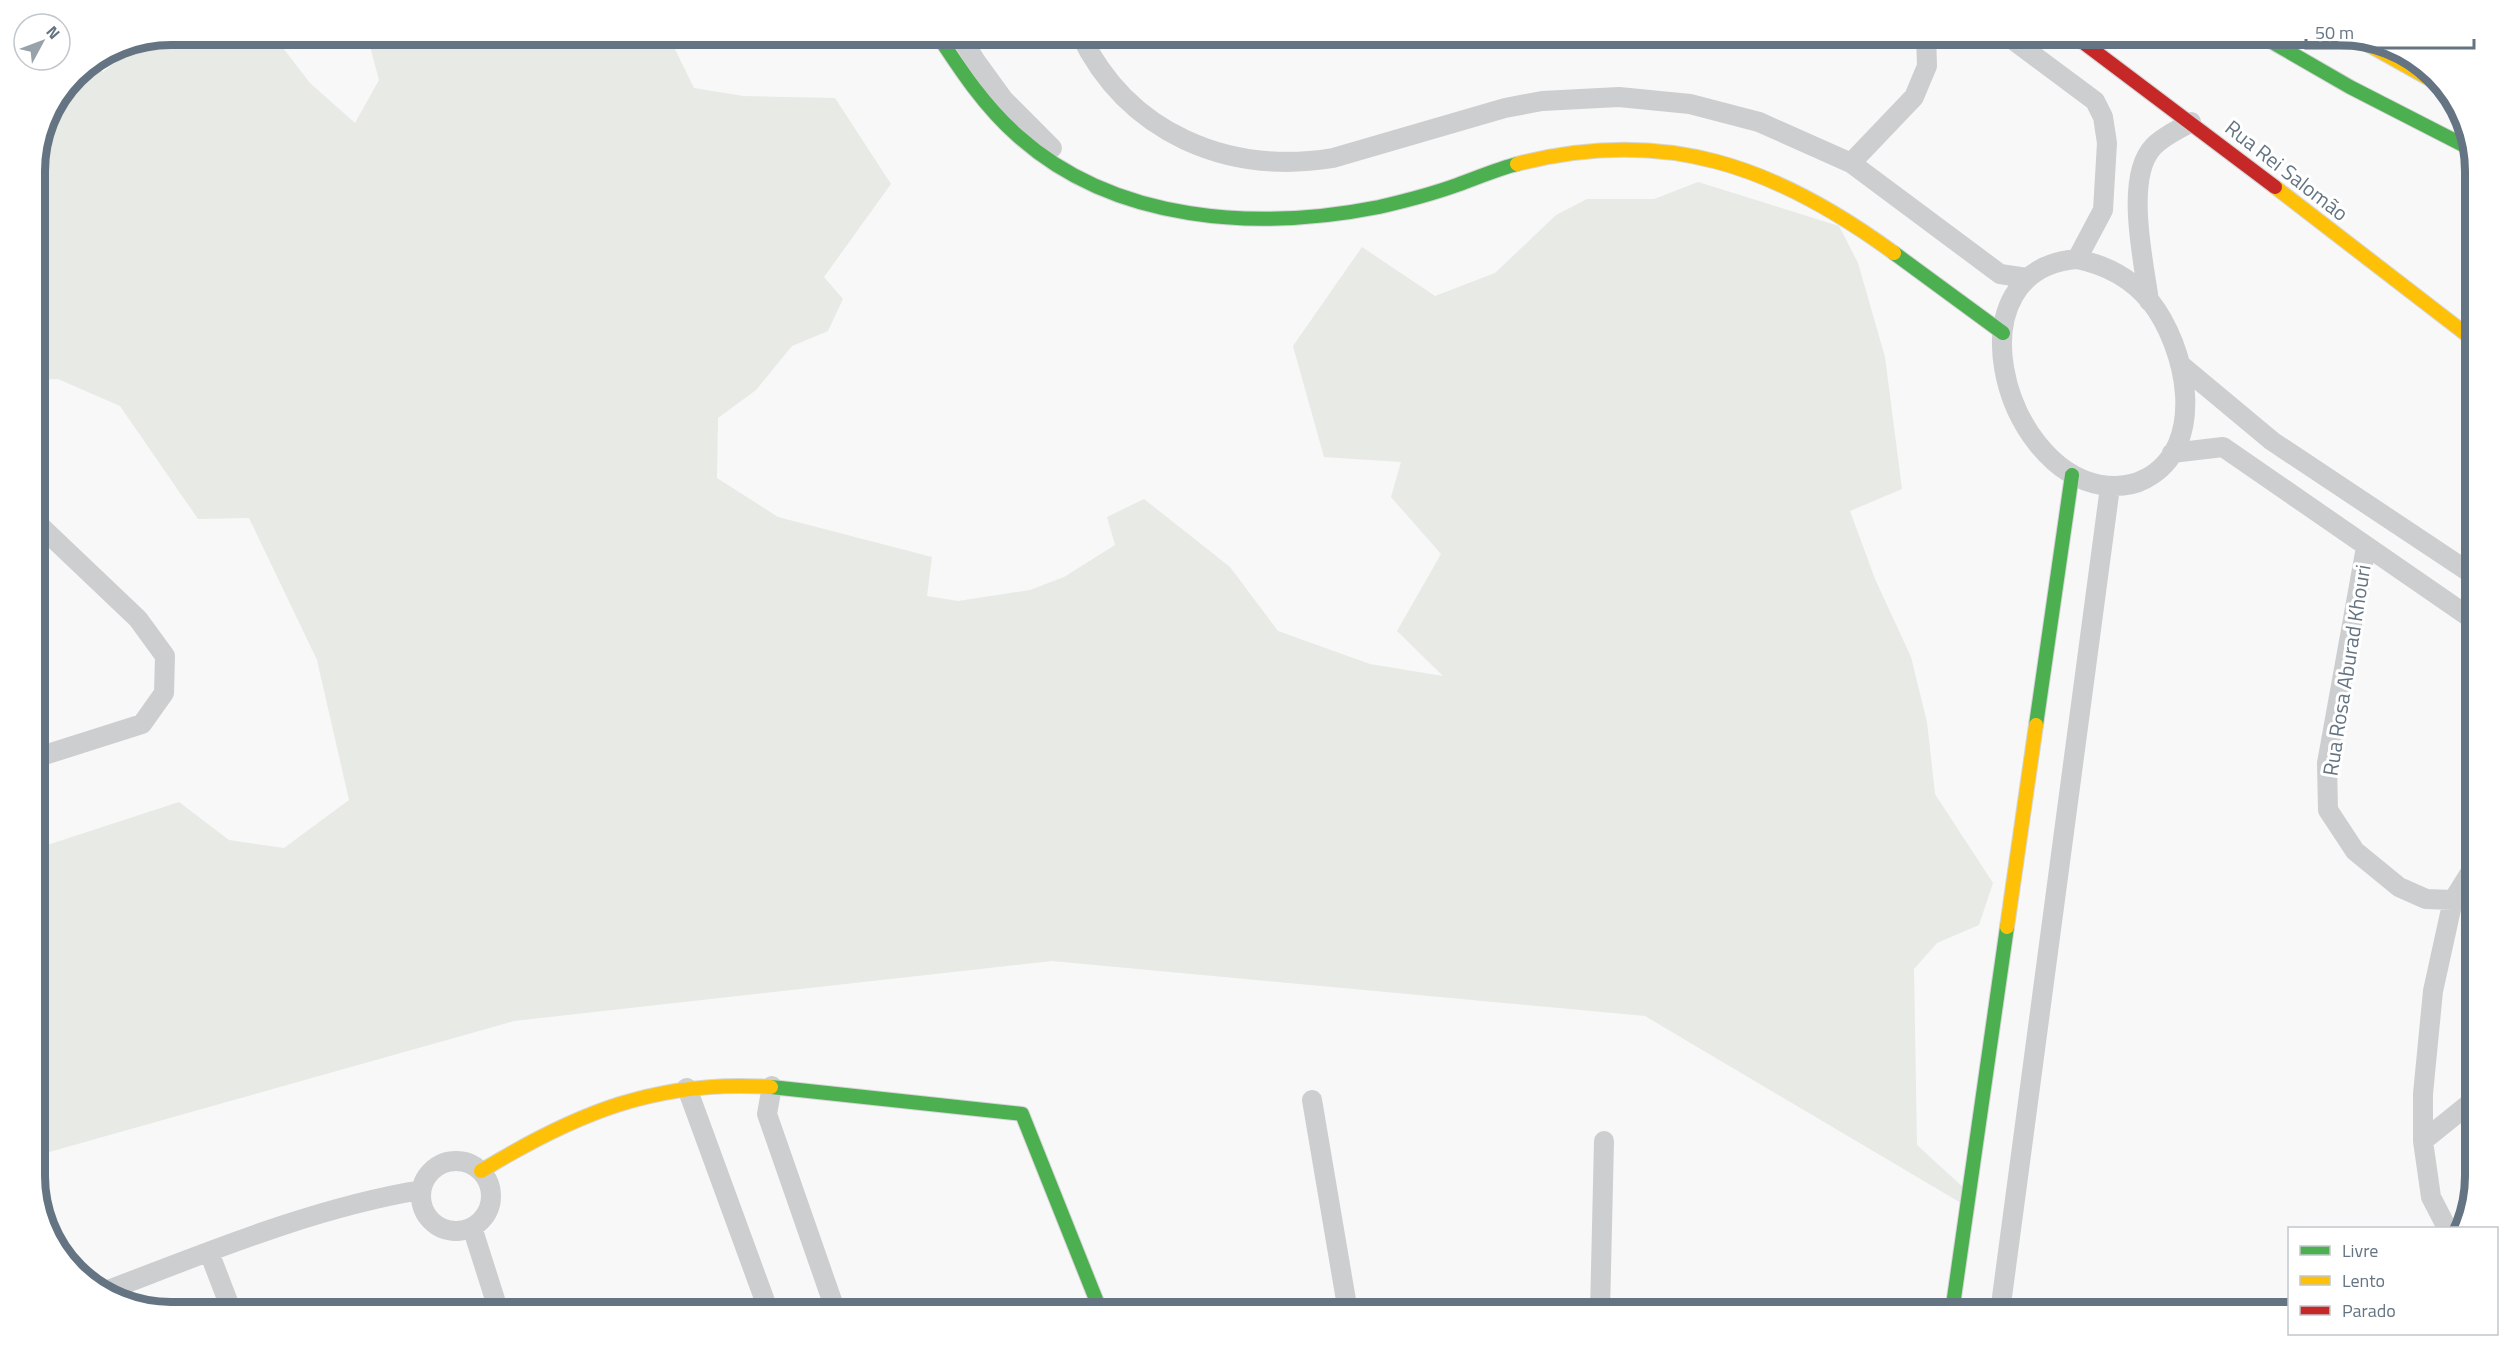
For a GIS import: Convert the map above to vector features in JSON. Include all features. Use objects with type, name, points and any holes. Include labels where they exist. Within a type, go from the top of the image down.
[{"type":"street","points":[[945,45],[968,84],[1009,130],[1033,150],[1086,183],[1114,195],[1173,212],[1246,219],[1332,214],[1416,198],[1488,172],[1555,155],[1623,149],[1692,155],[1760,174],[1824,205],[1855,224],[2002,333]]},
{"type":"street","points":[[966,45],[1004,100],[1086,183]]},
{"type":"street","points":[[1086,45],[1096,63],[1111,82],[1148,117],[1172,133],[1197,145],[1250,161],[1305,163],[1333,158],[1505,108],[1580,97],[1666,100],[1725,112],[1759,122],[1851,163],[2000,274],[2027,278]]},
{"type":"street","points":[[1851,163],[1914,97],[1927,66],[1926,45]]},
{"type":"street","points":[[2020,45],[2095,101],[2103,117],[2107,143],[2103,210],[2077,259]]},
{"type":"street","name":"Rua Rei Salomão","points":[[2087,45],[2191,122],[2465,333]]},
{"type":"street","points":[[2277,45],[2350,87],[2462,144]]},
{"type":"street","points":[[2384,54],[2416,72]]},
{"type":"street","points":[[2150,301],[2138,227],[2140,177],[2145,160],[2152,148],[2166,136],[2191,122]]},
{"type":"street","points":[[2077,259],[2096,263],[2115,271],[2133,284],[2150,301],[2163,321],[2182,366],[2185,413],[2180,435],[2172,453],[2160,468],[2146,479],[2129,485],[2110,486],[2091,483],[2072,475],[2054,462],[2024,425],[2013,403],[2006,380],[2002,356],[2002,333],[2015,293],[2027,278],[2041,267],[2059,261],[2077,259]]},
{"type":"street","points":[[2182,366],[2272,441],[2465,569]]},
{"type":"street","points":[[2172,453],[2223,447],[2465,614]]},
{"type":"street","points":[[1953,1302],[2072,475]]},
{"type":"street","points":[[2001,1302],[2110,486]]},
{"type":"street","points":[[45,531],[138,619],[165,656],[164,693],[142,724],[45,755]]},
{"type":"street","name":"Rua Rosa Aburad Khouri","points":[[2366,547],[2327,763],[2328,810],[2355,851],[2399,887],[2426,898],[2453,900]]},
{"type":"street","points":[[2446,1227],[2431,1197],[2423,1141],[2423,1094],[2433,991],[2453,900],[2465,881]]},
{"type":"street","points":[[772,1086],[767,1113],[833,1302]]},
{"type":"street","points":[[481,1171],[536,1138],[573,1121],[648,1096],[687,1088],[772,1086],[1022,1114],[1097,1302]]},
{"type":"street","points":[[687,1088],[765,1302]]},
{"type":"street","points":[[1312,1100],[1346,1302]]},
{"type":"street","points":[[2423,1141],[2465,1107]]},
{"type":"street","points":[[1600,1302],[1604,1141]]},
{"type":"street","points":[[451,1161],[472,1164],[481,1171],[491,1191],[491,1202],[481,1221],[461,1231],[450,1231],[439,1227],[424,1211],[421,1201],[421,1190],[431,1170],[451,1161]]},
{"type":"street","points":[[113,1288],[340,1207],[374,1197],[421,1190]]},
{"type":"street","points":[[472,1227],[496,1302]]},
{"type":"street","points":[[209,1252],[228,1302]]},
{"type":"shaded area","points":[[281,45],[310,83],[355,123],[379,80],[370,45],[673,45],[694,88],[743,96],[835,98],[891,184],[824,277],[843,299],[828,331],[792,346],[756,390],[718,418],[717,478],[778,517],[932,557],[927,596],[958,601],[1030,590],[1064,577],[1115,545],[1107,517],[1144,499],[1230,567],[1278,631],[1370,664],[1443,676],[1397,631],[1441,554],[1391,497],[1401,462],[1324,457],[1293,346],[1362,247],[1435,296],[1495,273],[1556,215],[1587,199],[1654,199],[1698,182],[1839,226],[1858,263],[1885,357],[1902,489],[1850,511],[1875,579],[1911,657],[1927,722],[1935,794],[1993,883],[1979,925],[1937,943],[1914,969],[1917,1145],[1964,1188],[1961,1203],[1645,1016],[1052,961],[514,1021],[45,1153],[45,846],[179,802],[229,840],[284,848],[349,800],[317,660],[249,518],[198,519],[120,406],[58,379],[45,380],[45,162],[47,146],[58,115],[71,94],[99,68],[103,72],[124,55],[146,47]]},
{"type":"traffic: fast","points":[[944,45],[984,101],[1006,125],[1056,165],[1098,187],[1143,203],[1189,213],[1237,218],[1285,218],[1333,214],[1379,207],[1418,197],[1517,164]]},
{"type":"traffic: fast","points":[[2277,45],[2350,87],[2463,145]]},
{"type":"traffic: fast","points":[[1894,253],[2003,333]]},
{"type":"traffic: fast","points":[[2036,725],[2072,475]]},
{"type":"traffic: fast","points":[[1953,1302],[2007,927]]},
{"type":"traffic: fast","points":[[771,1087],[1022,1114],[1097,1302]]},
{"type":"traffic: slow","points":[[2384,54],[2416,72]]},
{"type":"traffic: slow","points":[[1517,164],[1571,153],[1622,150],[1670,153],[1716,162],[1761,177],[1806,197],[1894,253]]},
{"type":"traffic: slow","points":[[2275,187],[2465,333]]},
{"type":"traffic: slow","points":[[2007,927],[2036,725]]},
{"type":"traffic: slow","points":[[481,1171],[550,1132],[619,1104],[691,1089],[730,1086],[771,1087]]},
{"type":"traffic: jam","points":[[2087,45],[2275,187]]}]
